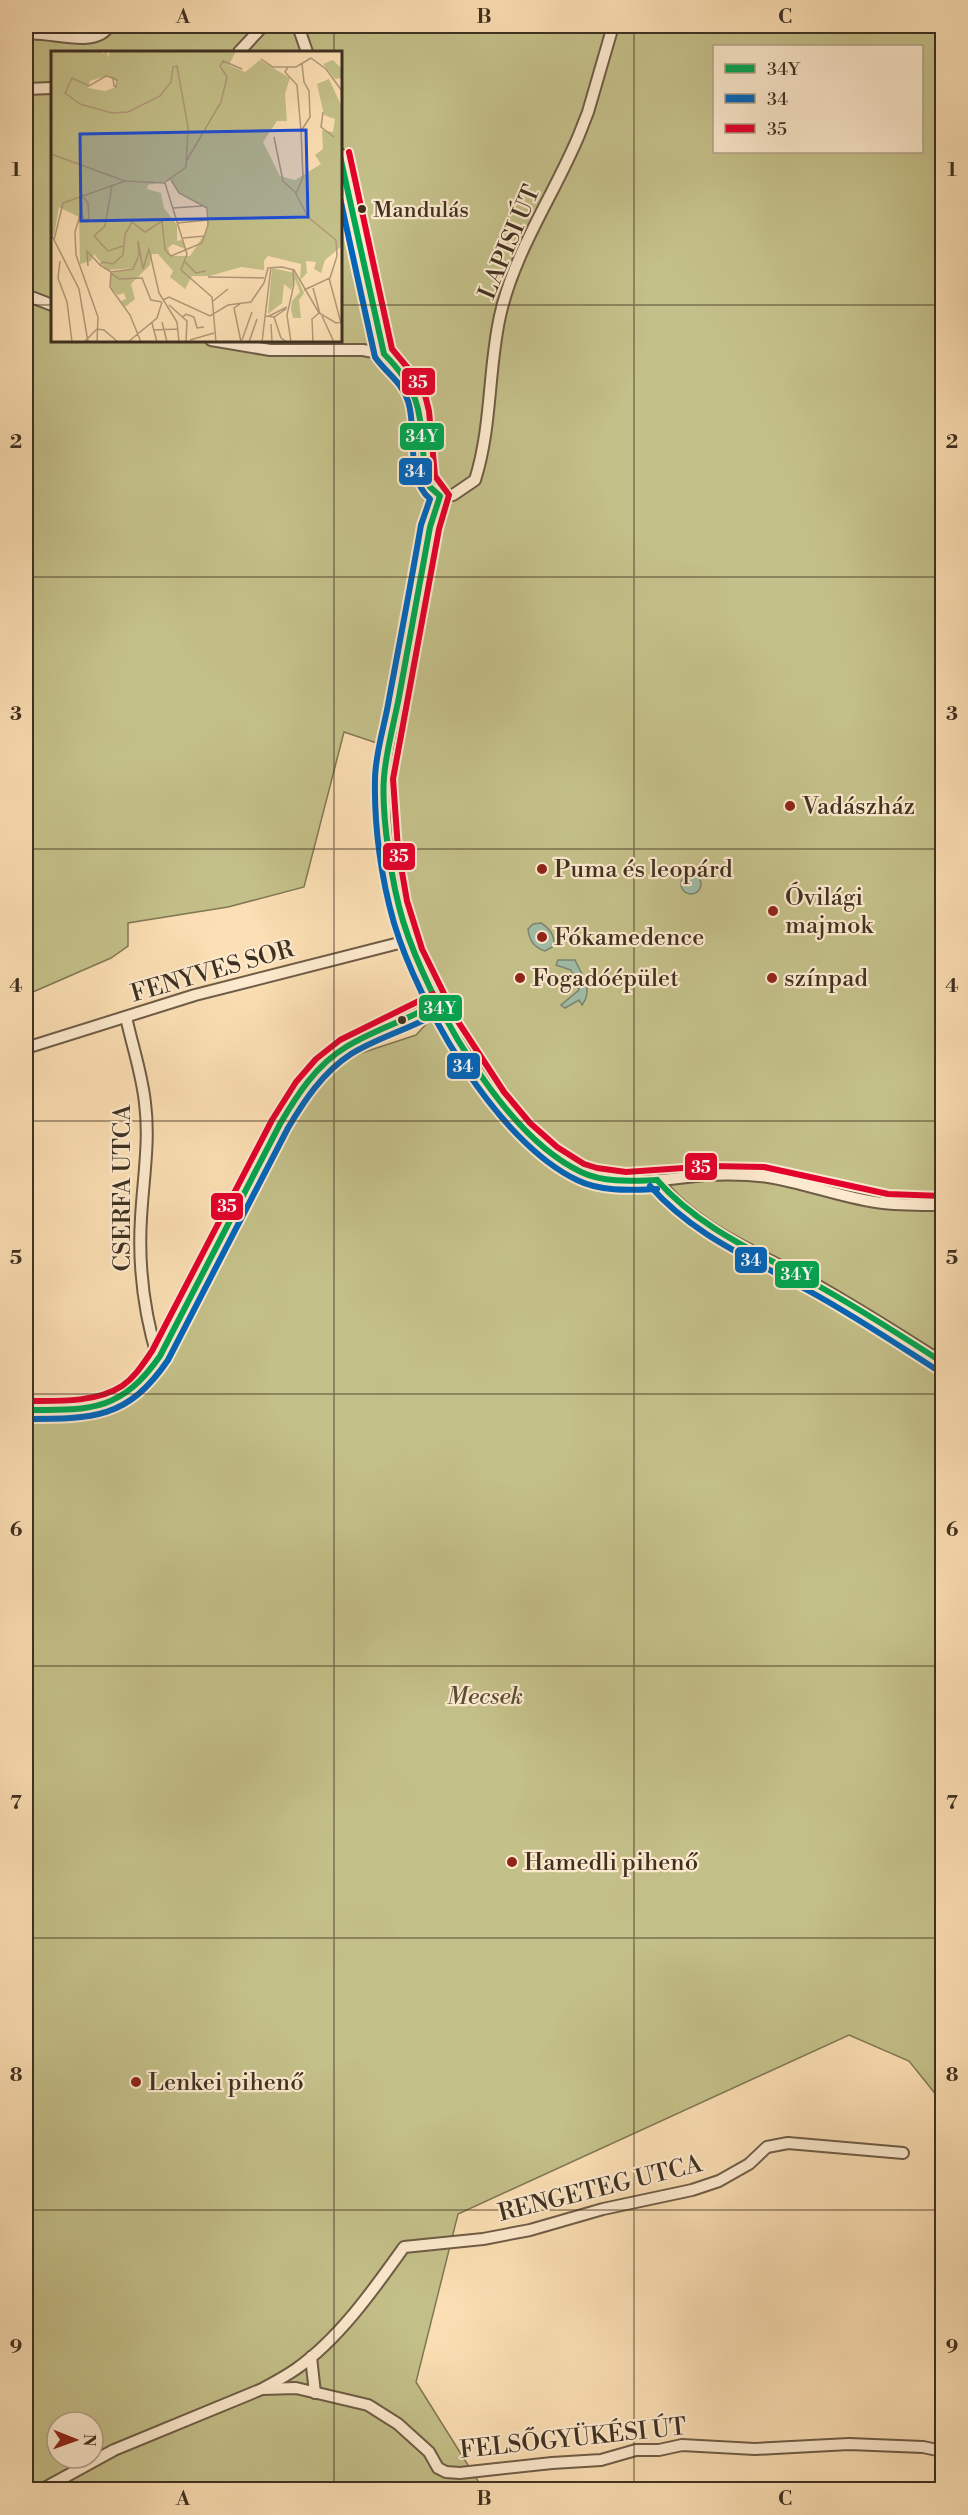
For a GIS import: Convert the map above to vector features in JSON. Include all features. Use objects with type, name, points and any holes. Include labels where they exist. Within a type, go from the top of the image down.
[{"type":"street","points":[[26,34],[45,33],[76,38],[94,37],[106,31],[109,26]]},
{"type":"street","points":[[240,51],[263,26]]},
{"type":"street","points":[[298,26],[307,51]]},
{"type":"street","name":"LAPISI ÚT","points":[[440,496],[453,495],[475,480],[487,419],[500,317],[508,287],[579,135],[613,26]]},
{"type":"street","points":[[26,88],[51,88]]},
{"type":"street","points":[[342,163],[384,354]]},
{"type":"street","points":[[26,295],[51,305]]},
{"type":"street","points":[[223,342],[270,350],[363,350],[384,354],[393,361],[413,389],[420,404],[426,478],[434,494],[440,496],[432,515],[417,590],[384,778],[394,883],[425,977],[491,1089],[519,1124],[547,1149],[580,1172],[624,1181],[706,1175],[767,1177],[882,1203],[942,1205]]},
{"type":"street","name":"FENYVES SOR","points":[[26,1048],[195,995],[411,940]]},
{"type":"street","points":[[26,1410],[64,1409],[124,1396],[139,1383],[158,1359],[298,1092],[322,1066],[354,1041],[438,1002]]},
{"type":"street","name":"CSERFA UTCA","points":[[126,1017],[145,1103],[146,1167],[141,1218],[140,1263],[150,1331],[158,1359]]},
{"type":"street","points":[[657,1180],[671,1198],[722,1235],[814,1283],[942,1362]]},
{"type":"street","name":"RENGETEG UTCA","points":[[311,2357],[374,2289],[404,2247],[483,2239],[530,2230],[603,2209],[692,2190],[719,2181],[749,2164],[766,2147],[788,2143],[903,2153]]},
{"type":"street","points":[[262,2389],[296,2370],[311,2357]]},
{"type":"street","points":[[311,2357],[315,2393]]},
{"type":"street","name":"FELSŐGYÜKÉSI ÚT","points":[[40,2490],[114,2450],[262,2389],[296,2388],[368,2405],[398,2424],[429,2452],[438,2468],[446,2472],[460,2473],[601,2460],[636,2450],[659,2450],[682,2445],[755,2449],[849,2444],[923,2447],[942,2451]]},
{"type":"green space","name":"Mecsek","points":[[26,26],[942,26],[942,2102],[909,2061],[849,2035],[458,2214],[416,2382],[483,2489],[26,2489],[26,1411],[124,1396],[160,1356],[280,1124],[322,1066],[416,1035],[444,1005],[413,941],[384,778],[386,746],[344,732],[304,887],[228,907],[128,923],[128,946],[111,958],[26,995]]},
{"type":"shaded area","points":[[691,874],[698,877],[701,884],[698,891],[691,894],[684,891],[681,884],[684,877]]},
{"type":"shaded area","name":"Fókamedence","points":[[541,923],[547,927],[554,939],[554,946],[545,951],[533,943],[528,929],[533,924]]},
{"type":"shaded area","points":[[558,960],[575,960],[587,988],[582,1005],[579,1000],[565,1008],[561,1005],[579,990],[571,970],[556,965]]},
{"type":"transit line","name":"35","points":[[349,152],[392,349],[417,379],[425,395],[429,411],[435,476],[449,495],[439,529],[393,779],[398,849],[407,901],[422,949],[457,1020],[504,1092],[530,1123],[557,1147],[584,1164],[626,1172],[712,1166],[764,1167],[888,1194],[942,1196]]},
{"type":"transit line","name":"34Y","points":[[342,165],[384,354],[408,384],[415,398],[421,425],[426,478],[430,487],[440,496],[430,527],[384,777],[384,810],[388,850],[403,921],[430,989],[450,1026],[472,1063],[524,1128],[552,1154],[590,1176],[618,1181],[657,1180]]},
{"type":"transit line","name":"34","points":[[342,207],[375,357],[398,383],[408,401],[411,413],[414,466],[422,489],[430,499],[421,525],[375,770],[379,852],[394,923],[422,993],[442,1031],[491,1104],[518,1135],[547,1161],[586,1184],[616,1189],[657,1189]]},
{"type":"transit line","name":"35","points":[[26,1401],[63,1401],[100,1396],[112,1392],[131,1379],[152,1351],[272,1120],[296,1082],[316,1059],[340,1040],[433,994]]},
{"type":"transit line","name":"34Y","points":[[26,1410],[86,1408],[117,1398],[132,1388],[160,1356],[280,1124],[308,1081],[335,1054],[346,1047],[438,1002]]},
{"type":"transit line","name":"34","points":[[26,1419],[90,1416],[123,1405],[138,1394],[168,1360],[288,1128],[315,1088],[332,1069],[351,1054],[443,1010]]},
{"type":"transit line","name":"34Y","points":[[657,1180],[710,1226],[846,1302],[942,1362]]},
{"type":"transit line","name":"34","points":[[650,1186],[667,1204],[705,1233],[842,1310],[937,1370]]},
{"type":"place","name":"Mandulás","points":[[362,209]]},
{"type":"place","name":"Vadászház","points":[[790,806]]},
{"type":"place","name":"Puma és leopárd","points":[[542,869]]},
{"type":"place","name":"Óvilági majmok","points":[[773,911]]},
{"type":"place","name":"Fókamedence","points":[[542,937]]},
{"type":"place","name":"Fogadóépület","points":[[520,978]]},
{"type":"place","name":"színpad","points":[[772,978]]},
{"type":"place","name":"Hamedli pihenő","points":[[512,1862]]},
{"type":"place","name":"Lenkei pihenő","points":[[136,2082]]}]
